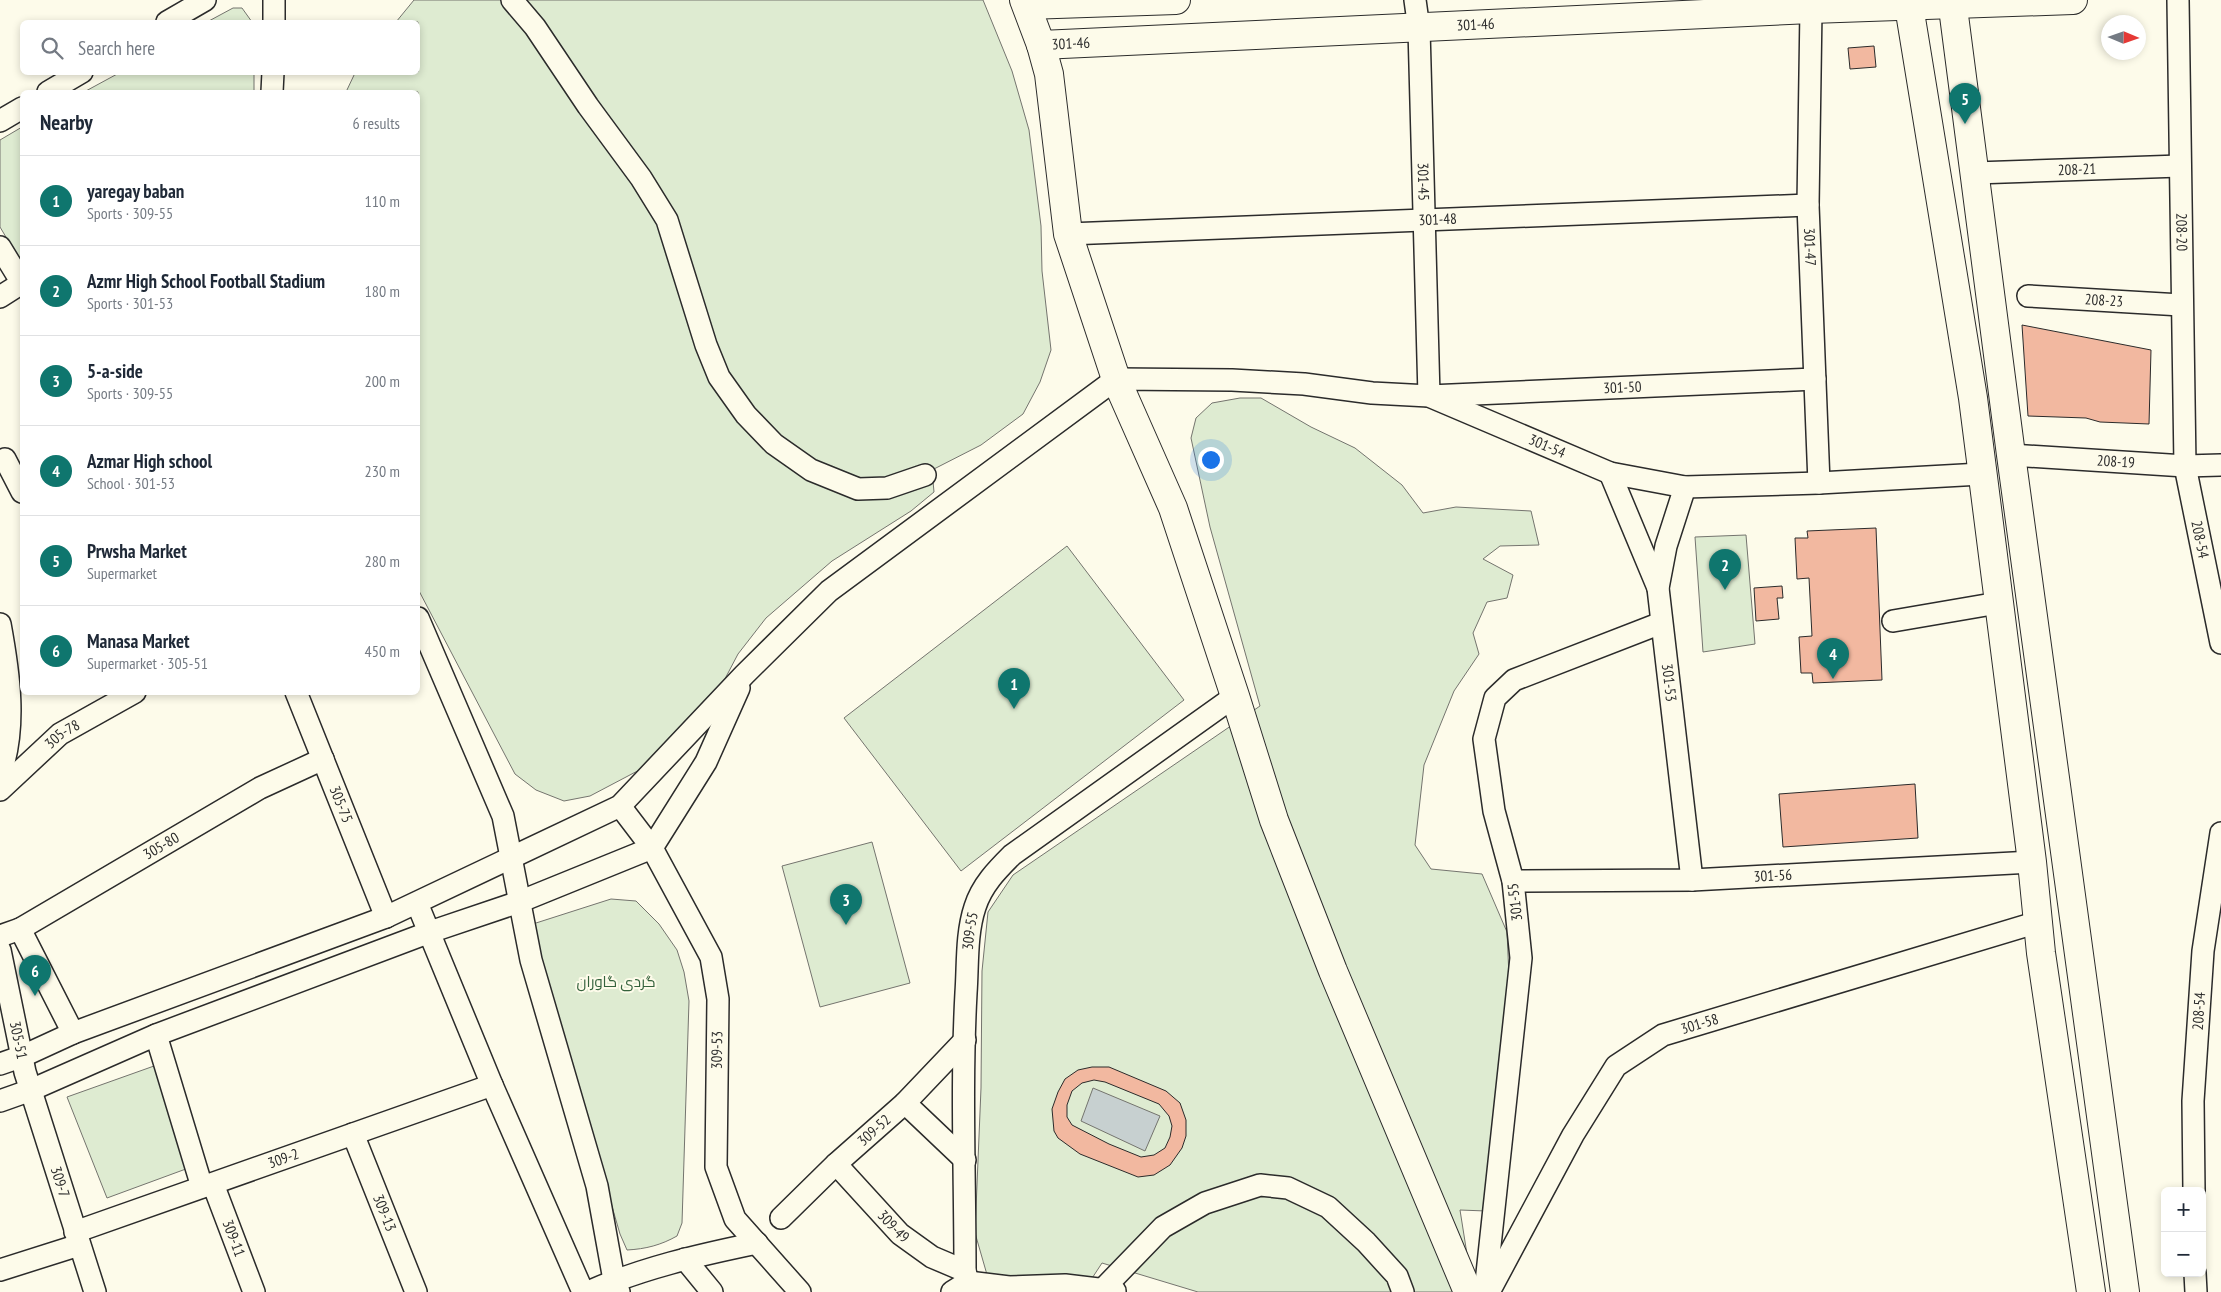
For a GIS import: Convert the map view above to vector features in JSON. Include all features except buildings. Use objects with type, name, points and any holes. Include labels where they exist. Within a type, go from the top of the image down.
[{"type":"main road","points":[[1176,0],[1026,3],[1042,45],[1049,74],[1068,234],[1116,379],[1173,508],[1274,820],[1333,971],[1468,1292]]},
{"type":"main road","name":"301-46","points":[[1042,45],[1419,29],[1909,4],[2073,0]]},
{"type":"main road","points":[[1953,3],[2011,455],[2125,1292]]},
{"type":"main road","points":[[1909,4],[1973,398],[1981,474],[2032,862],[2041,953],[2090,1292]]},
{"type":"street","points":[[170,20],[205,0]]},
{"type":"street","points":[[274,0],[274,20]]},
{"type":"street","points":[[512,0],[535,27],[588,106],[641,178],[667,220],[706,345],[718,377],[746,415],[774,444],[811,470],[858,489],[887,488],[925,475]]},
{"type":"street","name":"301-45","points":[[1415,0],[1419,29],[1429,396]]},
{"type":"street","name":"208-20","points":[[2178,0],[2181,305],[2185,466]]},
{"type":"street","name":"301-47","points":[[1810,9],[1808,205],[1820,483]]},
{"type":"street","points":[[51,90],[77,75]]},
{"type":"street","points":[[272,90],[273,75]]},
{"type":"street","points":[[0,121],[20,109]]},
{"type":"street","name":"208-21","points":[[1974,173],[2180,166]]},
{"type":"street","name":"301-48","points":[[1068,234],[1808,205]]},
{"type":"street","points":[[0,247],[20,280]]},
{"type":"street","points":[[0,297],[20,284]]},
{"type":"street","name":"208-23","points":[[2028,296],[2181,305]]},
{"type":"street","points":[[0,1101],[26,1073],[73,1033],[386,917],[620,806],[744,675],[829,591],[1116,379]]},
{"type":"street","name":"301-54","points":[[1116,379],[1232,380],[1304,384],[1372,393],[1429,396],[1610,473],[1685,487],[1820,483],[1981,474]]},
{"type":"street","name":"301-50","points":[[1429,396],[1815,379]]},
{"type":"street","name":"208-19","points":[[2011,455],[2185,466],[2221,466]]},
{"type":"street","points":[[9,457],[20,487]]},
{"type":"street","name":"208-54","points":[[2185,466],[2221,643]]},
{"type":"street","points":[[1610,473],[1658,588]]},
{"type":"street","name":"301-53","points":[[1685,487],[1666,546],[1658,588],[1692,880]]},
{"type":"street","points":[[1894,621],[1998,604]]},
{"type":"street","points":[[420,623],[503,816],[531,960],[597,1186],[616,1286]]},
{"type":"street","name":"301-55","points":[[1487,1292],[1521,958],[1513,881],[1494,811],[1484,739],[1496,698],[1514,680],[1661,623]]},
{"type":"street","points":[[0,624],[11,708],[6,757],[0,775]]},
{"type":"street","points":[[0,1064],[26,1073],[156,1035],[430,932],[519,902],[652,848],[706,762],[744,675]]},
{"type":"street","name":"305-78","points":[[0,790],[60,734],[128,695]]},
{"type":"street","name":"305-75","points":[[297,695],[386,917]]},
{"type":"street","name":"309-55","points":[[964,1284],[964,1040],[969,937],[975,907],[984,887],[996,871],[1012,855],[1235,696]]},
{"type":"street","name":"305-80","points":[[0,936],[20,928],[260,788],[323,759]]},
{"type":"street","name":"309-53","points":[[620,806],[652,848],[712,957],[718,1000],[716,1167],[735,1220],[800,1292]]},
{"type":"street","name":"208-54","points":[[2194,1187],[2193,1101],[2203,950],[2221,833]]},
{"type":"street","name":"301-56","points":[[1513,881],[1692,880],[2032,862]]},
{"type":"street","points":[[416,903],[430,932],[492,1085],[583,1292]]},
{"type":"street","name":"301-58","points":[[1487,1292],[1573,1135],[1616,1066],[1663,1035],[2038,922]]},
{"type":"street","points":[[20,928],[73,1033]]},
{"type":"street","name":"305-51","points":[[0,950],[26,1073]]},
{"type":"street","name":"309-11","points":[[156,1035],[207,1186],[254,1292]]},
{"type":"street","name":"309-52","points":[[781,1218],[836,1164],[905,1103],[964,1040]]},
{"type":"street","name":"309-7","points":[[26,1073],[95,1292]]},
{"type":"street","name":"309-2","points":[[0,1270],[207,1186],[492,1085]]},
{"type":"street","points":[[905,1103],[965,1160]]},
{"type":"street","name":"309-13","points":[[353,1134],[416,1292]]},
{"type":"street","name":"309-49","points":[[836,1164],[900,1234],[932,1257],[964,1284],[1009,1288],[1065,1285],[1112,1291]]},
{"type":"street","points":[[1112,1291],[1163,1227],[1205,1203],[1260,1185],[1288,1188],[1328,1207],[1366,1242],[1397,1276],[1403,1292]]},
{"type":"street","points":[[588,1292],[616,1286],[685,1258],[757,1243]]},
{"type":"street","points":[[685,1258],[712,1292]]},
{"type":"street","points":[[2195,1277],[2196,1292]]},
{"type":"green space","points":[[414,0],[983,0],[1012,71],[1029,130],[1041,226],[1042,271],[1051,350],[1040,382],[1023,414],[981,445],[932,470],[934,492],[911,511],[832,561],[766,618],[738,654],[717,694],[664,757],[590,796],[564,801],[536,790],[515,774],[420,593],[420,90],[347,90],[354,75],[420,75],[420,20],[398,20]]},
{"type":"green space","points":[[233,8],[242,8],[251,20],[211,20]]},
{"type":"green space","points":[[115,75],[254,75],[254,90],[88,90]]},
{"type":"green space","points":[[20,128],[20,261],[0,227],[0,140]]},
{"type":"green space","points":[[1240,398],[1261,398],[1311,427],[1355,448],[1402,485],[1423,513],[1456,507],[1531,511],[1539,545],[1500,546],[1483,559],[1513,575],[1507,598],[1487,602],[1473,633],[1479,654],[1454,691],[1424,765],[1415,845],[1431,869],[1482,874],[1507,932],[1510,999],[1486,1211],[1460,1210],[1473,1292],[1198,1292],[1102,1263],[1083,1292],[992,1292],[975,1233],[981,1088],[982,971],[988,912],[1013,875],[1260,706],[1210,527],[1191,438],[1196,418],[1212,403]]},
{"type":"green space","points":[[1746,535],[1755,644],[1703,652],[1695,537]]},
{"type":"green space","points":[[1067,546],[1184,700],[961,871],[844,718]]},
{"type":"green space","points":[[872,842],[910,983],[820,1007],[782,866]]},
{"type":"green space","name":"گردی گاوران","points":[[611,899],[636,901],[659,924],[677,950],[684,972],[689,1001],[682,1223],[677,1236],[665,1242],[641,1249],[627,1250],[620,1234],[531,928],[536,923]]},
{"type":"green space","points":[[154,1066],[194,1166],[107,1198],[67,1097]]},
{"type":"shaded area","points":[[1093,1088],[1160,1116],[1145,1151],[1081,1121]]},
{"type":"place","name":"Prwsha Market","points":[[1965,124]]},
{"type":"place","name":"Azmr High School Football Stadium","points":[[1725,590]]},
{"type":"place","name":"Azmar High school","points":[[1833,679]]},
{"type":"place","name":"yaregay baban","points":[[1014,709]]},
{"type":"place","name":"5-a-side","points":[[846,925]]},
{"type":"place","name":"Manasa Market","points":[[35,996]]}]
